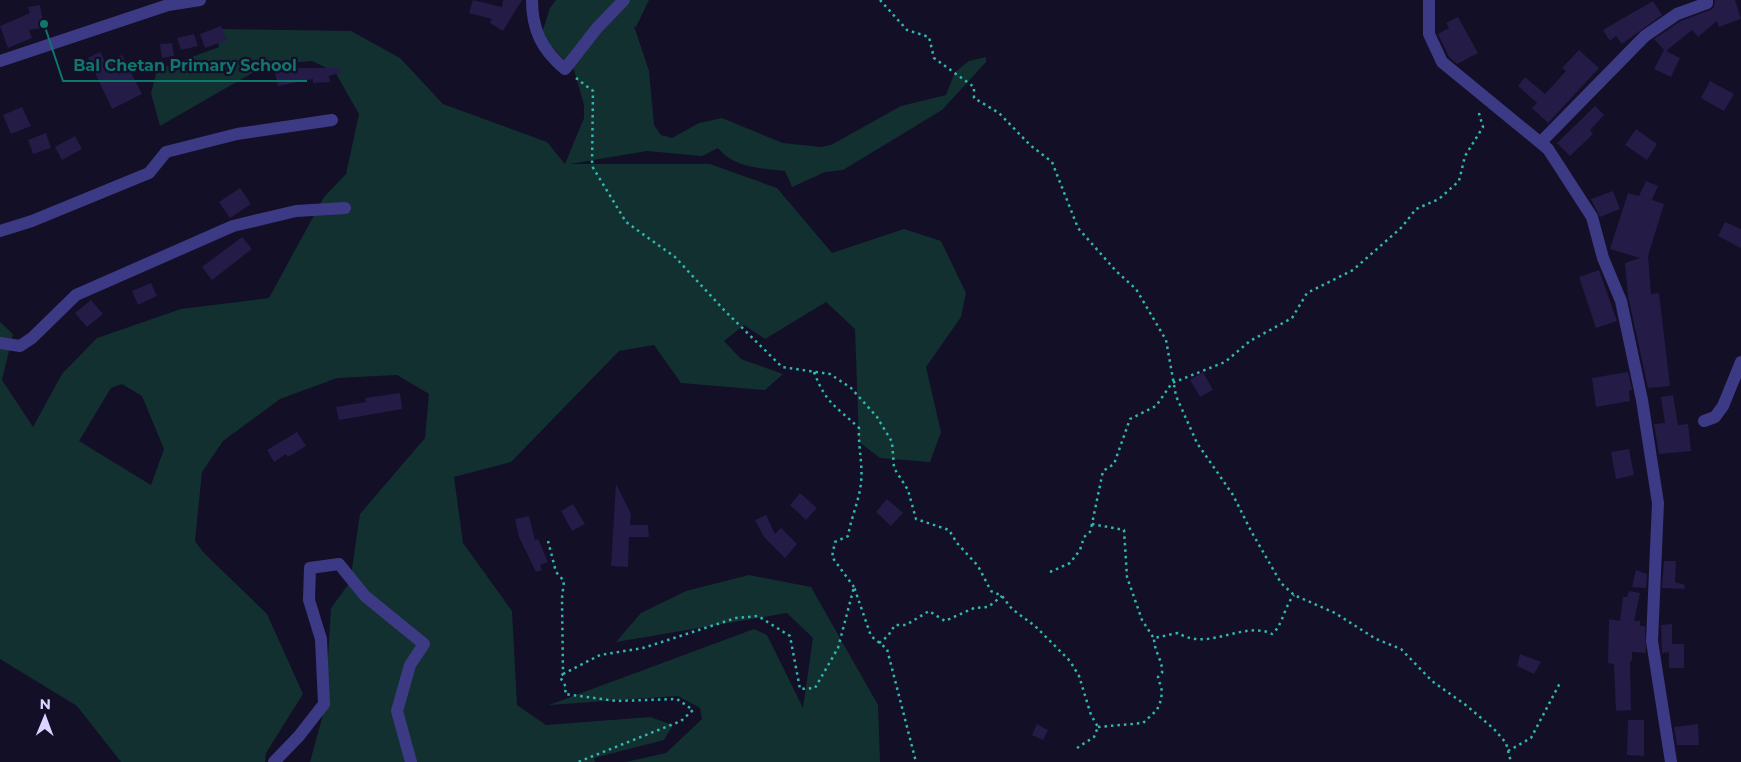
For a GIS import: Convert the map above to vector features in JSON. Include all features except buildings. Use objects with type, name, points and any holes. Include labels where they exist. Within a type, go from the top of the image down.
[{"type":"street","points":[[0,61],[168,5],[200,0]]},
{"type":"street","points":[[532,0],[532,19],[547,54],[565,69],[597,28],[624,0]]},
{"type":"street","points":[[1429,0],[1429,34],[1442,62],[1548,148],[1592,217],[1603,258],[1621,301],[1638,382],[1658,503],[1652,641],[1671,762]]},
{"type":"street","points":[[1541,142],[1645,36],[1678,14],[1707,3],[1707,0]]},
{"type":"street","points":[[0,231],[32,221],[149,173],[166,152],[236,134],[332,120]]},
{"type":"street","points":[[0,343],[20,346],[32,338],[76,295],[233,226],[296,211],[345,208]]},
{"type":"street","points":[[1704,420],[1715,417],[1723,406],[1741,362]]},
{"type":"street","points":[[274,762],[300,736],[324,704],[320,639],[309,600],[310,568],[339,564],[365,596],[424,644],[410,664],[397,711],[411,762]]},
{"type":"path","points":[[880,0],[907,30],[929,36],[934,58],[974,87],[974,98],[999,113],[1030,145],[1052,162],[1078,228],[1116,271],[1136,289],[1159,327],[1166,340],[1172,383],[1176,396],[1197,443],[1233,495],[1281,584],[1294,595],[1335,613],[1376,639],[1401,649],[1432,681],[1467,706],[1494,729],[1506,743],[1511,762]]},
{"type":"path","points":[[565,69],[593,90],[592,166],[626,222],[675,257],[724,310],[782,367],[830,374],[852,388],[877,416],[892,442],[894,468],[908,490],[916,519],[949,530],[957,543],[978,566],[991,591],[1002,596],[1012,609],[1035,626],[1070,661],[1079,676],[1091,714],[1098,726]]},
{"type":"path","points":[[1050,572],[1070,563],[1080,550],[1084,538],[1090,532],[1103,471],[1114,464],[1130,419],[1156,406],[1172,383],[1225,362],[1250,341],[1292,318],[1307,293],[1353,270],[1402,227],[1416,209],[1439,199],[1459,181],[1465,156],[1483,127],[1478,108]]},
{"type":"path","points":[[814,372],[822,393],[830,404],[859,428],[858,447],[862,462],[857,504],[851,518],[848,536],[835,542],[832,557],[854,587],[871,636],[887,649],[916,762]]},
{"type":"path","points":[[1092,524],[1124,530],[1126,577],[1142,620],[1153,637]]},
{"type":"path","points":[[548,541],[556,572],[564,581],[562,598],[563,674],[560,677],[566,687],[565,694],[616,701],[677,699],[693,710],[681,721],[578,762]]},
{"type":"path","points":[[563,674],[600,655],[643,648],[736,618],[758,616],[790,636],[800,689],[815,688],[838,648],[854,587]]},
{"type":"path","points":[[1098,726],[1143,723],[1157,710],[1162,691],[1158,677],[1162,673],[1162,664],[1154,648],[1154,638],[1178,633],[1184,637],[1201,640],[1262,629],[1272,634],[1278,630],[1289,601],[1294,595]]},
{"type":"path","points":[[879,642],[888,636],[895,626],[906,625],[929,611],[945,621],[974,608],[988,607],[1002,596]]},
{"type":"path","points":[[1508,751],[1531,738],[1561,681]]},
{"type":"path","points":[[1077,748],[1094,737],[1098,726]]},
{"type":"green space","points":[[556,0],[649,0],[636,27],[634,26],[649,71],[654,125],[661,135],[672,138],[699,123],[722,118],[783,143],[820,147],[831,145],[901,106],[946,95],[955,72],[969,61],[986,57],[986,62],[942,110],[843,170],[825,172],[792,187],[785,171],[748,166],[732,160],[718,148],[702,156],[647,151],[570,164],[710,164],[777,188],[832,253],[904,229],[941,241],[966,293],[961,317],[926,367],[941,432],[930,462],[880,458],[859,442],[855,329],[826,302],[765,339],[744,325],[724,341],[741,359],[783,374],[765,390],[681,383],[654,345],[619,351],[511,462],[454,477],[463,543],[512,611],[517,705],[546,725],[650,717],[673,725],[664,740],[594,758],[595,762],[310,762],[325,707],[331,608],[350,582],[360,514],[425,438],[429,394],[397,375],[337,378],[280,399],[223,441],[202,472],[195,541],[203,552],[267,614],[303,694],[266,753],[265,762],[121,762],[77,706],[0,659],[0,322],[13,334],[2,380],[33,427],[62,374],[97,338],[181,309],[269,298],[324,197],[346,174],[359,114],[335,72],[312,61],[266,65],[160,126],[151,93],[157,70],[219,47],[215,29],[351,31],[400,58],[443,104],[547,142],[565,164],[584,118],[584,105],[574,70],[548,43],[542,33],[550,8]],"holes":[[[122,384],[142,396],[164,449],[151,485],[79,441],[111,388]]]},
{"type":"green space","points":[[749,575],[811,587],[878,705],[880,762],[626,762],[666,753],[702,719],[700,708],[678,696],[549,705],[754,629],[767,635],[803,708],[813,638],[787,613],[616,642],[641,613],[686,591]]},
{"type":"place","name":"Bal Chetan Primary School","points":[[44,24]]}]
